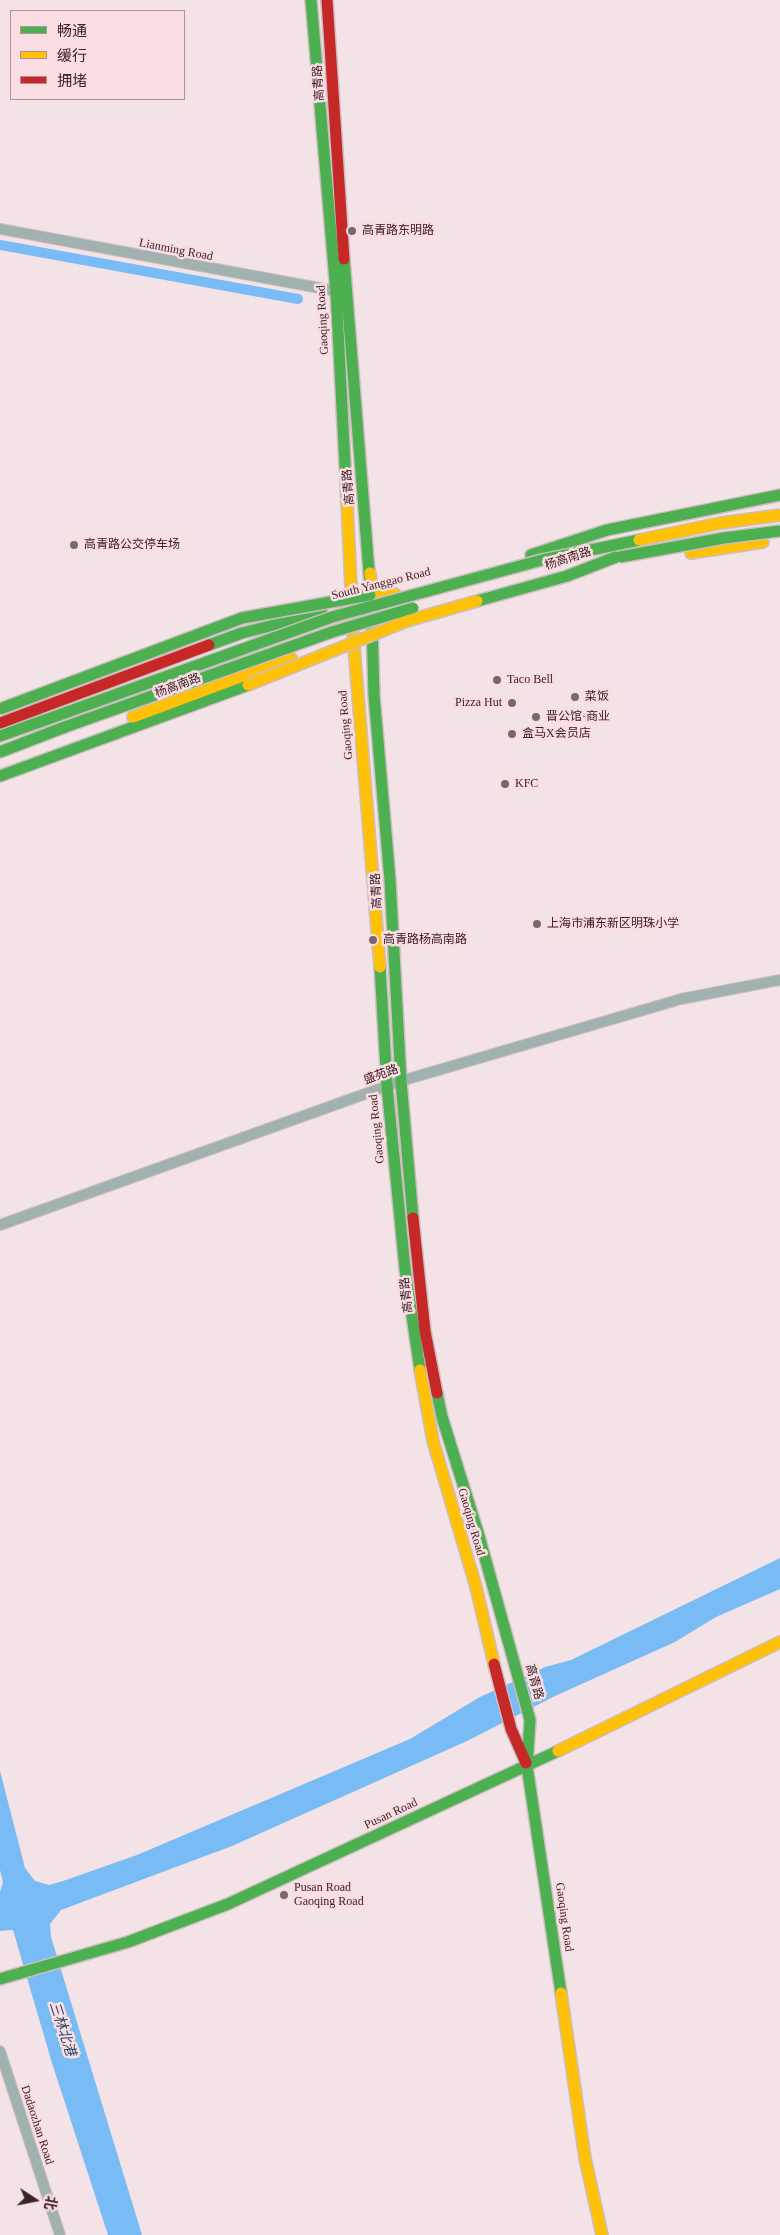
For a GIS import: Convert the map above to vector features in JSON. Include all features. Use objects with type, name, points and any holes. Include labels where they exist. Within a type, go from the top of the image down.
[{"type":"main road","name":"Gaoqing Road","points":[[311,0],[341,292],[354,652],[378,940],[387,1086],[405,1269],[433,1441],[476,1587],[496,1679],[511,1729],[527,1766],[585,2158],[602,2235]]},
{"type":"main road","name":"高青路","points":[[327,0],[341,292],[370,579],[374,695],[390,880],[401,1081],[413,1223],[425,1331],[436,1393],[530,1720],[527,1766]]},
{"type":"main road","points":[[531,554],[607,530],[780,495]]},
{"type":"main road","name":"South Yanggao Road","points":[[0,723],[242,633],[598,544],[724,520],[780,514]]},
{"type":"main road","name":"杨高南路","points":[[0,736],[332,617],[574,554],[721,523],[780,514]]},
{"type":"main road","points":[[0,782],[354,652],[372,621],[599,564],[780,533]]},
{"type":"main road","name":"杨高南路","points":[[0,752],[341,629],[530,576],[616,557],[724,538],[780,533]]},
{"type":"main road","points":[[567,576],[672,556],[780,540]]},
{"type":"main road","name":"杨高南路","points":[[0,709],[242,618],[407,588],[531,554],[574,554]]},
{"type":"main road","name":"杨高南路","points":[[0,776],[248,685],[407,621],[567,576],[616,557]]},
{"type":"main road","points":[[354,652],[363,617],[370,602],[477,573]]},
{"type":"main road","points":[[370,579],[372,586],[377,592],[395,594]]},
{"type":"main road","points":[[0,700],[246,611],[329,594],[352,605]]},
{"type":"main road","points":[[353,635],[359,627],[370,602]]},
{"type":"main road","name":"杨高南路","points":[[0,767],[353,635]]},
{"type":"main road","name":"Pusan Road","points":[[0,1979],[128,1942],[228,1904],[527,1766],[780,1642]]},
{"type":"street","name":"Lianming Road","points":[[0,229],[341,292]]},
{"type":"street","name":"盛苑路","points":[[0,1225],[401,1081],[681,999],[780,980]]},
{"type":"street","name":"Dadaozhan Road","points":[[0,2051],[60,2235]]},
{"type":"water","name":"三林北港","points":[[780,1558],[780,1589],[716,1617],[675,1642],[555,1696],[467,1741],[232,1846],[61,1910],[50,1924],[51,1937],[142,2235],[108,2235],[52,2063],[13,1930],[0,1931],[0,1892],[3,1882],[0,1870],[0,1771],[25,1868],[35,1881],[49,1885],[137,1855],[410,1739],[480,1697],[545,1667],[571,1660]]},
{"type":"waterway","points":[[0,245],[298,299]]},
{"type":"traffic: fast","points":[[311,0],[336,292],[347,503]]},
{"type":"traffic: fast","points":[[344,259],[370,584]]},
{"type":"traffic: fast","points":[[531,555],[607,530],[780,495]]},
{"type":"traffic: fast","points":[[620,557],[724,538],[780,531]]},
{"type":"traffic: fast","points":[[59,715],[332,617],[542,560],[639,540]]},
{"type":"traffic: fast","points":[[477,601],[567,576],[616,557]]},
{"type":"traffic: fast","points":[[0,709],[242,618],[370,595]]},
{"type":"traffic: fast","points":[[65,727],[332,632],[413,608]]},
{"type":"traffic: fast","points":[[209,645],[242,633],[322,613]]},
{"type":"traffic: fast","points":[[372,624],[374,695],[390,880],[401,1081],[413,1218]]},
{"type":"traffic: fast","points":[[0,776],[248,685]]},
{"type":"traffic: fast","points":[[0,736],[59,715]]},
{"type":"traffic: fast","points":[[0,752],[65,727]]},
{"type":"traffic: fast","points":[[380,967],[387,1086],[405,1269],[420,1370]]},
{"type":"traffic: fast","points":[[437,1393],[442,1417],[479,1536],[530,1720],[527,1766],[561,1993]]},
{"type":"traffic: fast","points":[[0,1979],[128,1942],[228,1904],[558,1751]]},
{"type":"traffic: slow","points":[[347,503],[352,608]]},
{"type":"traffic: slow","points":[[639,540],[721,523],[780,515]]},
{"type":"traffic: slow","points":[[691,553],[763,542]]},
{"type":"traffic: slow","points":[[370,573],[372,586],[377,592],[395,594]]},
{"type":"traffic: slow","points":[[248,685],[407,621],[477,601]]},
{"type":"traffic: slow","points":[[353,634],[380,967]]},
{"type":"traffic: slow","points":[[133,717],[291,658]]},
{"type":"traffic: slow","points":[[420,1370],[433,1441],[476,1587],[494,1664]]},
{"type":"traffic: slow","points":[[558,1751],[780,1642]]},
{"type":"traffic: slow","points":[[561,1993],[585,2158],[602,2235]]},
{"type":"traffic: jam","points":[[327,0],[344,259]]},
{"type":"traffic: jam","points":[[0,723],[209,645]]},
{"type":"traffic: jam","points":[[413,1218],[425,1331],[437,1393]]},
{"type":"traffic: jam","points":[[494,1664],[511,1729],[526,1763]]},
{"type":"place","name":"高青路东明路","points":[[352,231]]},
{"type":"place","name":"高青路公交停车场","points":[[74,545]]},
{"type":"place","name":"Taco Bell","points":[[497,680]]},
{"type":"place","name":"菜饭","points":[[575,697]]},
{"type":"place","name":"Pizza Hut","points":[[512,703]]},
{"type":"place","name":"晋公馆·商业","points":[[536,717]]},
{"type":"place","name":"盒马X会员店","points":[[512,734]]},
{"type":"place","name":"KFC","points":[[505,784]]},
{"type":"place","name":"上海市浦东新区明珠小学","points":[[537,924]]},
{"type":"place","name":"高青路杨高南路","points":[[373,940]]},
{"type":"place","name":"Pusan Road Gaoqing Road","points":[[284,1895]]}]
